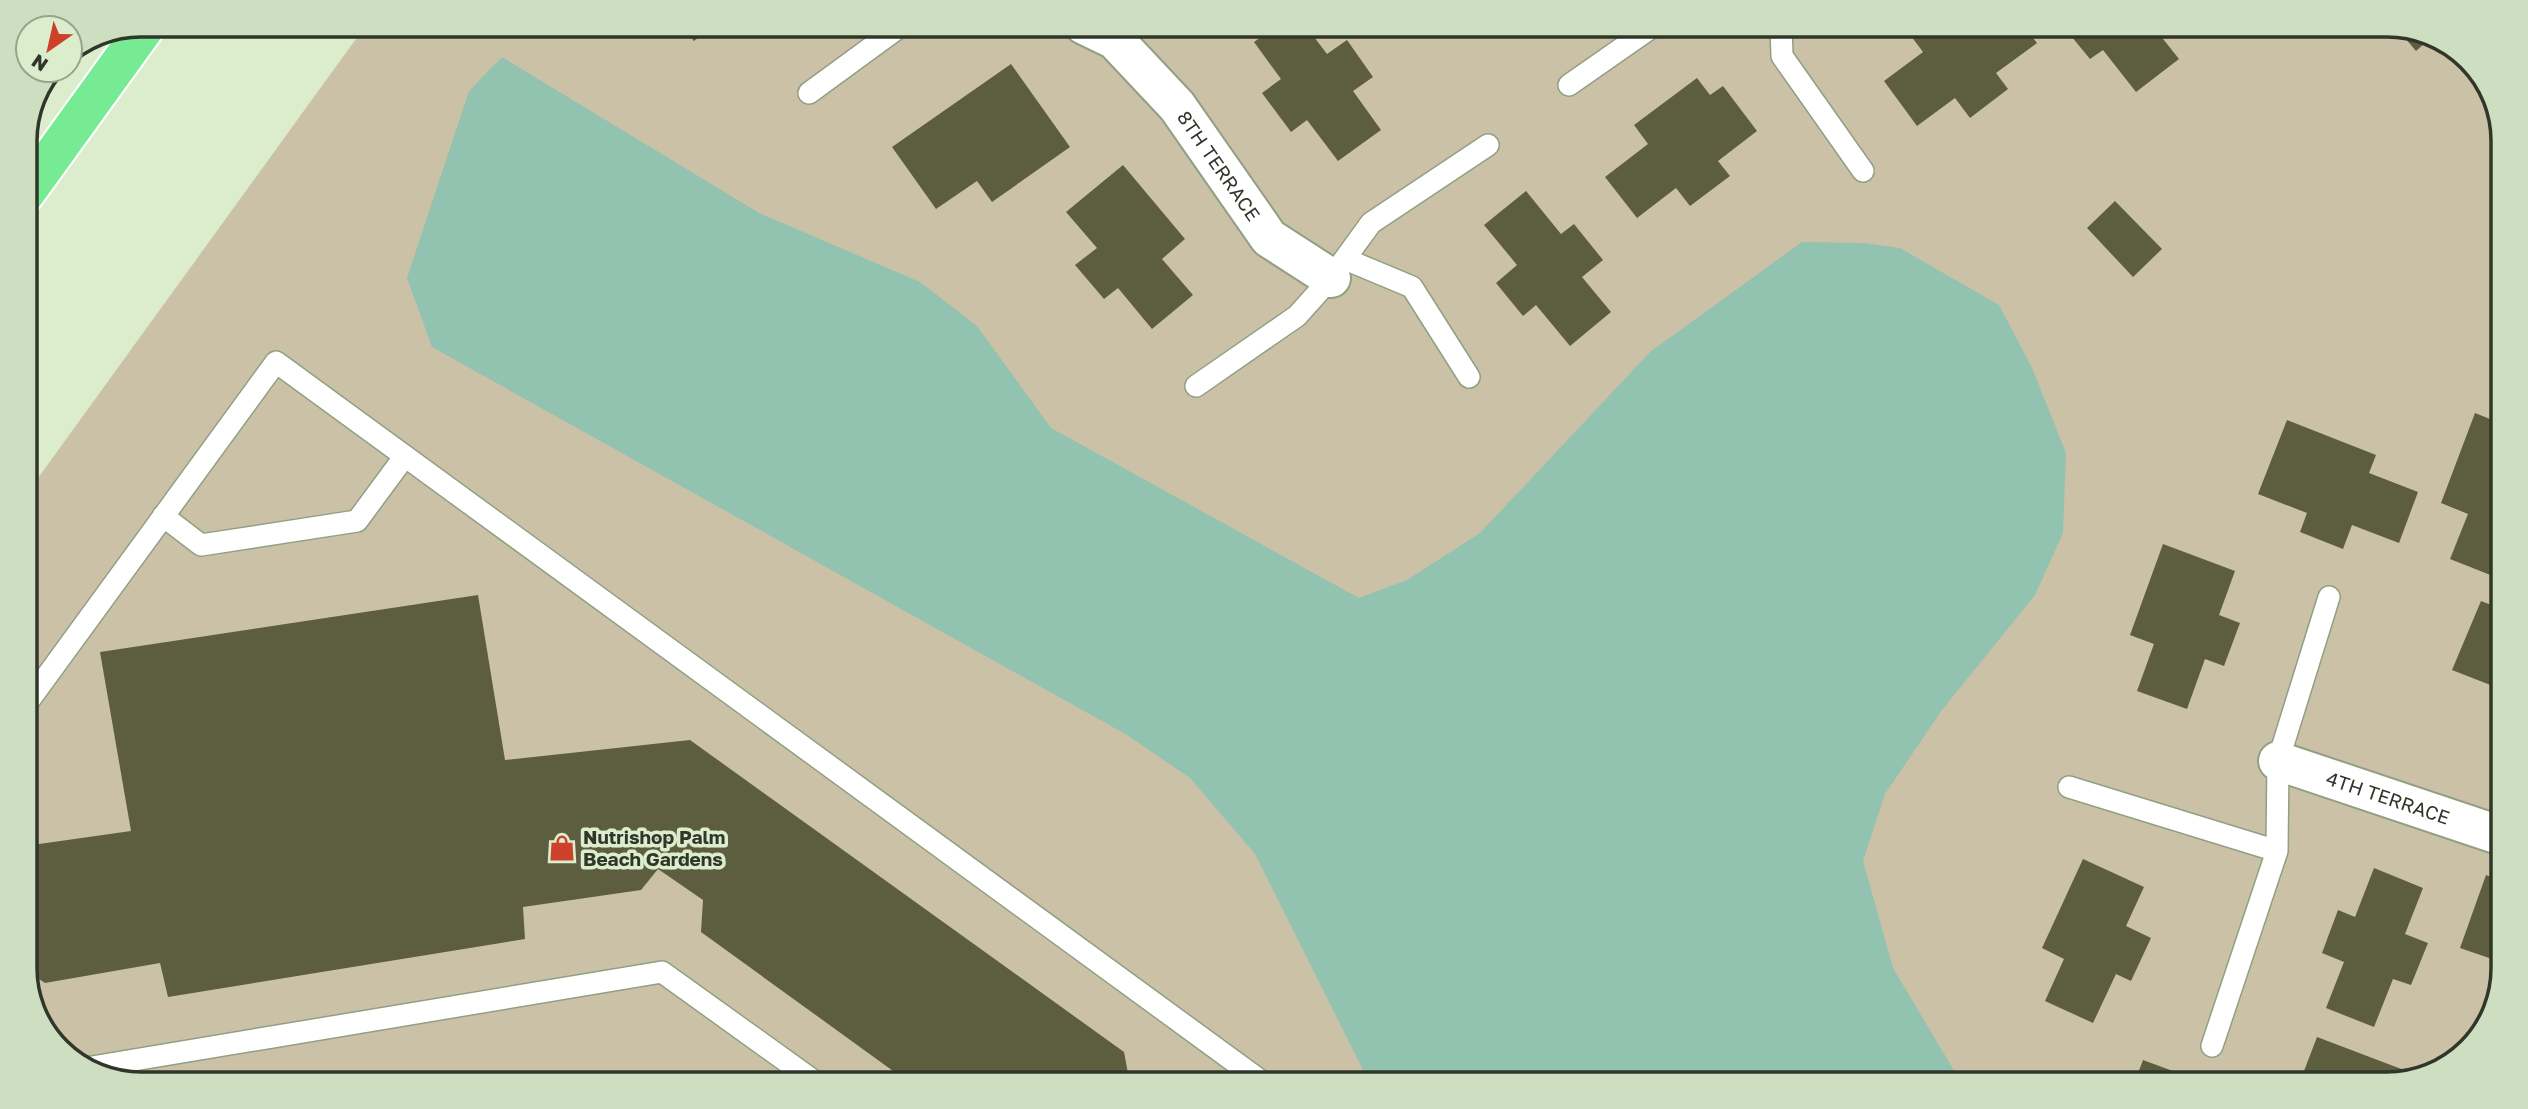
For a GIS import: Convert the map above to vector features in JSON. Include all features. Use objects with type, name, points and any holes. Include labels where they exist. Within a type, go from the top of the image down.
[{"type":"highway","points":[[37,177],[137,37]]},
{"type":"street","name":"8TH TERRACE","points":[[1118,37],[1177,106],[1269,238],[1338,269]]},
{"type":"street","name":"4TH TERRACE","points":[[2278,761],[2491,832]]},
{"type":"lane","points":[[809,93],[884,37]]},
{"type":"lane","points":[[1569,85],[1637,37]]},
{"type":"lane","points":[[1781,37],[1782,56],[1863,171]]},
{"type":"lane","points":[[1196,386],[1297,316],[1338,269],[1371,223],[1488,145]]},
{"type":"lane","points":[[1338,269],[1412,287],[1469,377]]},
{"type":"lane","points":[[37,689],[276,362],[1249,1072]]},
{"type":"lane","points":[[163,516],[201,545],[357,522],[405,456]]},
{"type":"lane","points":[[2212,1046],[2277,851],[2278,761],[2329,597]]},
{"type":"lane","points":[[2068,787],[2277,851]]},
{"type":"lane","points":[[104,1065],[662,972],[801,1072]]},
{"type":"shaded area","points":[[357,37],[2408,39],[2439,51],[2466,72],[2486,107],[2491,134],[2489,989],[2477,1020],[2456,1047],[2421,1067],[2388,1072],[120,1070],[89,1058],[62,1037],[42,1002],[37,975],[37,479]]},
{"type":"shaded area","points":[[502,57],[759,213],[920,282],[977,326],[1051,428],[1359,598],[1407,580],[1480,533],[1650,352],[1802,242],[1863,243],[1900,248],[1999,305],[2032,368],[2066,453],[2063,533],[2035,595],[1942,710],[1885,794],[1863,861],[1893,968],[1955,1072],[1364,1072],[1255,854],[1190,778],[1127,735],[432,347],[407,278],[469,91]]},
{"type":"building","points":[[1261,37],[1314,37],[1327,54],[1347,40],[1373,77],[1353,91],[1381,130],[1338,161],[1307,120],[1291,132],[1262,93],[1281,79],[1254,42]]},
{"type":"building","points":[[1912,37],[2032,37],[2037,43],[1996,73],[2008,89],[1970,118],[1955,98],[1917,126],[1884,81],[1923,52]]},
{"type":"building","points":[[2072,37],[2162,37],[2179,59],[2136,92],[2103,50],[2090,59]]},
{"type":"building","points":[[2406,39],[2424,44],[2416,51]]},
{"type":"building","points":[[1011,64],[1070,147],[992,202],[977,181],[936,209],[892,147]]},
{"type":"building","points":[[1697,78],[1710,95],[1723,86],[1757,131],[1718,161],[1730,176],[1690,206],[1676,188],[1637,218],[1605,177],[1648,144],[1634,125]]},
{"type":"building","points":[[1123,165],[1185,239],[1162,259],[1193,295],[1152,329],[1118,288],[1104,299],[1075,265],[1097,248],[1066,212]]},
{"type":"building","points":[[1526,191],[1561,234],[1574,224],[1603,260],[1582,277],[1611,312],[1570,346],[1536,305],[1523,316],[1496,283],[1517,265],[1484,225]]},
{"type":"building","points":[[2115,201],[2162,249],[2133,277],[2087,228]]},
{"type":"building","points":[[2475,413],[2491,419],[2491,575],[2450,559],[2468,514],[2441,503]]},
{"type":"building","points":[[2287,420],[2376,455],[2369,473],[2418,492],[2399,543],[2352,525],[2343,549],[2300,532],[2307,513],[2258,494]]},
{"type":"building","points":[[2163,544],[2235,571],[2219,615],[2240,623],[2224,666],[2205,659],[2187,709],[2137,691],[2154,644],[2130,635]]},
{"type":"building","points":[[478,595],[505,760],[690,740],[1124,1052],[1128,1072],[894,1072],[701,932],[703,900],[658,869],[641,890],[523,907],[525,939],[168,997],[160,963],[45,983],[37,975],[37,844],[131,831],[100,652]]},
{"type":"building","points":[[2481,601],[2491,605],[2491,685],[2452,670]]},
{"type":"building","points":[[2083,859],[2144,887],[2126,926],[2151,938],[2131,981],[2116,974],[2093,1023],[2045,1001],[2064,959],[2042,948]]},
{"type":"building","points":[[2374,868],[2423,888],[2405,934],[2428,943],[2411,985],[2393,979],[2374,1027],[2326,1008],[2344,962],[2322,953],[2338,910],[2355,917]]},
{"type":"building","points":[[2486,875],[2491,877],[2491,959],[2460,948]]},
{"type":"building","points":[[2317,1037],[2404,1070],[2388,1072],[2304,1072]]},
{"type":"building","points":[[2143,1060],[2176,1072],[2138,1072]]},
{"type":"place","name":"Nutrishop Palm Beach Gardens","points":[[562,848]]}]
